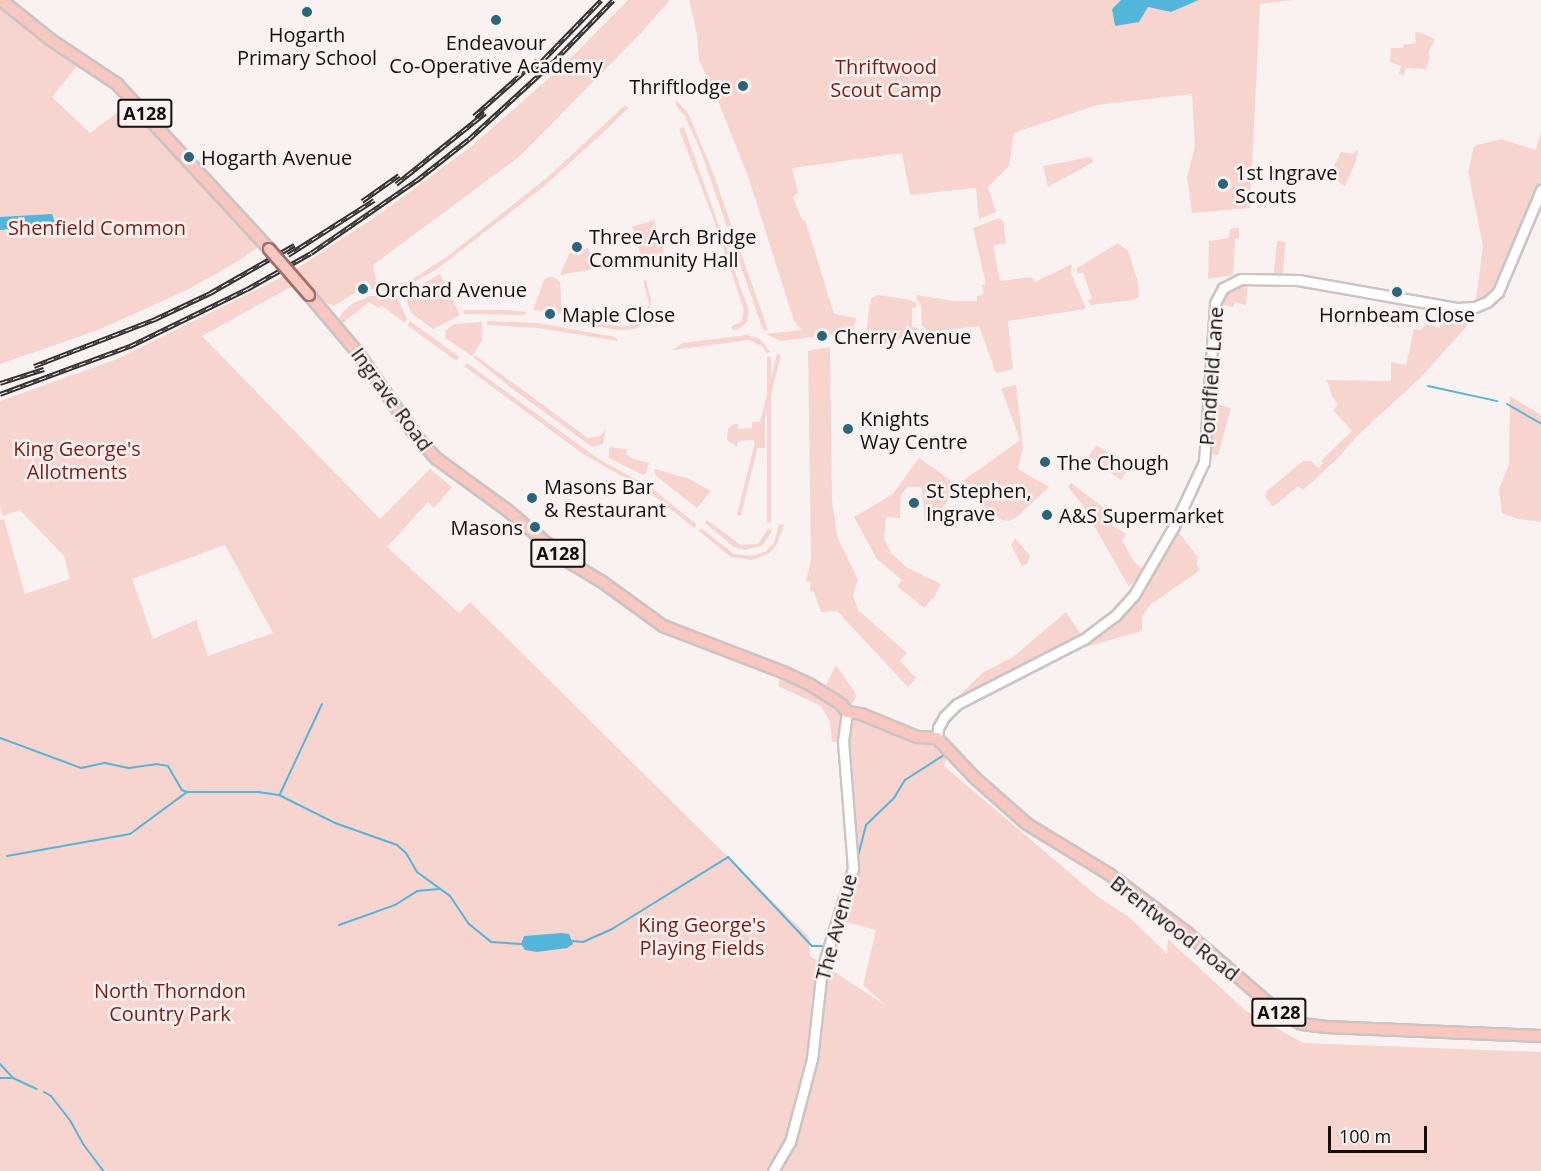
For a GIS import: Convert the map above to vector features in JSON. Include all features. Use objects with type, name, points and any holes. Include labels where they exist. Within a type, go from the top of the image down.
[{"type":"main road","name":"Ingrave Road","points":[[1,0],[51,40],[117,84],[309,295],[358,353],[421,441],[451,471],[507,510],[569,562],[601,581],[663,626],[800,680],[842,705],[847,712]]},
{"type":"main road","name":"A128","points":[[847,712],[861,714],[917,737],[936,738]]},
{"type":"main road","name":"Brentwood Road","points":[[936,738],[975,778],[1027,824],[1109,874],[1169,920],[1281,1014],[1302,1024],[1325,1027],[1541,1036]]},
{"type":"street","name":"Pondfield Lane","points":[[936,738],[944,717],[957,704],[1084,639],[1115,616],[1134,595],[1174,526],[1200,473],[1205,457],[1215,303],[1218,293],[1228,284],[1241,279],[1298,280],[1456,308],[1475,307],[1487,302],[1498,292],[1541,190]]},
{"type":"street","name":"The Avenue","points":[[773,1171],[790,1142],[812,1059],[822,969],[853,868],[843,741],[847,712]]},
{"type":"green space","name":"Shenfield Common","points":[[0,0],[82,60],[52,97],[90,133],[133,101],[263,243],[240,260],[187,290],[98,330],[0,364]]},
{"type":"green space","points":[[628,0],[670,0],[640,34],[520,156],[373,265],[378,289],[361,289],[334,306],[325,302],[317,308],[298,283],[202,336],[380,519],[430,469],[452,487],[434,508],[428,502],[387,547],[459,613],[470,602],[809,937],[810,956],[885,1005],[863,985],[876,930],[838,920],[852,859],[843,741],[832,742],[830,722],[821,706],[778,686],[782,671],[822,693],[836,665],[855,692],[856,696],[848,712],[925,737],[949,752],[944,766],[1097,896],[1129,917],[1167,954],[1168,939],[1246,1011],[1303,1043],[1541,1052],[1541,1171],[0,1171],[0,520],[4,519],[25,594],[70,579],[64,556],[20,510],[3,516],[0,505],[0,401],[117,359],[290,273],[381,213],[472,146],[568,61]],"holes":[[[225,545],[273,633],[208,656],[196,620],[153,639],[132,579]]]},
{"type":"green space","name":"Thriftwood Scout Camp","points":[[689,0],[1121,0],[1112,9],[1115,26],[1148,7],[1171,12],[1199,0],[1293,0],[1260,4],[1250,208],[1192,213],[1187,177],[1195,146],[1192,94],[1097,105],[1014,133],[1009,166],[988,187],[996,212],[979,219],[976,188],[910,195],[902,153],[792,168],[798,192],[793,197],[806,223],[834,314],[856,318],[852,332],[781,341],[766,334],[802,330],[794,321],[748,176],[699,60],[697,34]]},
{"type":"green space","points":[[1418,32],[1435,39],[1428,54],[1430,56],[1426,69],[1406,68],[1404,75],[1399,74],[1401,66],[1390,62],[1391,48],[1403,48],[1404,45],[1416,43],[1415,33]]},
{"type":"green space","points":[[676,100],[688,113],[712,170],[768,330],[764,331],[762,327],[701,152],[685,116],[676,106]]},
{"type":"green space","points":[[625,105],[628,108],[607,129],[542,188],[437,269],[404,288],[383,290],[383,286],[408,282],[448,256],[548,177]]},
{"type":"green space","points":[[684,127],[749,311],[747,322],[739,329],[732,330],[732,326],[741,322],[744,310],[712,215],[679,129]]},
{"type":"green space","points":[[1541,130],[1541,190],[1498,292],[1475,307],[1483,246],[1468,172],[1474,146],[1501,139],[1536,150]]},
{"type":"green space","points":[[1358,150],[1356,161],[1345,186],[1332,178],[1337,168],[1334,166],[1341,152],[1353,154]]},
{"type":"green space","points":[[1091,157],[1093,162],[1048,187],[1043,166]]},
{"type":"green space","points":[[999,218],[1003,221],[1006,243],[993,246],[1000,281],[1031,277],[1035,282],[1072,264],[1071,273],[1086,309],[1008,321],[1013,369],[996,373],[979,326],[928,332],[922,325],[921,305],[916,298],[917,295],[955,301],[977,301],[977,296],[984,294],[982,285],[986,284],[973,228]]},
{"type":"green space","points":[[654,220],[667,262],[645,269],[632,227]]},
{"type":"green space","points":[[1239,228],[1239,238],[1235,239],[1233,275],[1208,279],[1209,241],[1229,238],[1230,229]]},
{"type":"green space","points":[[1277,241],[1286,242],[1283,274],[1274,273]]},
{"type":"green space","points":[[1118,243],[1128,251],[1138,282],[1139,297],[1134,300],[1091,305],[1087,300],[1092,299],[1083,272],[1077,274],[1077,268]]},
{"type":"green space","points":[[588,248],[594,269],[560,275],[569,254]]},
{"type":"green space","points":[[440,274],[459,316],[433,329],[411,313],[406,298],[409,292]]},
{"type":"green space","points":[[554,277],[560,282],[562,314],[533,310],[544,280]]},
{"type":"green space","points":[[1248,279],[1246,305],[1235,302],[1233,307],[1215,303],[1218,293]]},
{"type":"green space","points":[[646,280],[651,299],[650,309],[643,323],[635,329],[618,330],[571,322],[567,318],[568,313],[583,312],[582,319],[622,327],[638,324],[649,304],[643,281]]},
{"type":"green space","points":[[878,295],[911,300],[916,303],[917,307],[912,308],[912,327],[918,328],[915,335],[878,345],[870,342],[867,328],[869,308],[871,298]]},
{"type":"green space","points":[[371,296],[393,296],[398,299],[407,319],[405,323],[382,306],[379,308],[369,302],[343,323],[339,318],[343,312],[353,303]]},
{"type":"green space","points":[[1434,308],[1472,312],[1466,327],[1421,377],[1303,490],[1298,486],[1273,507],[1265,497],[1267,491],[1303,461],[1311,461],[1318,468],[1323,463],[1321,461],[1352,431],[1333,410],[1338,405],[1332,396],[1327,380],[1391,381],[1391,362],[1406,365],[1414,329],[1421,330],[1426,324],[1439,328],[1442,323],[1437,320]]},
{"type":"green space","points":[[463,310],[527,312],[523,315],[464,314]]},
{"type":"green space","points":[[410,321],[459,357],[456,361],[407,325]]},
{"type":"green space","points":[[487,321],[538,323],[615,337],[618,341],[538,328],[487,325]]},
{"type":"green space","points":[[482,322],[482,340],[472,356],[445,338],[446,330],[454,324]]},
{"type":"green space","points":[[747,335],[760,339],[770,352],[766,353],[762,346],[749,340],[673,350],[682,343]]},
{"type":"green space","points":[[830,347],[832,501],[838,539],[858,580],[853,595],[858,610],[907,653],[900,661],[916,678],[908,687],[837,611],[821,612],[814,592],[810,591],[811,582],[806,581],[811,559],[808,351]]},
{"type":"green space","points":[[777,354],[781,355],[741,516],[737,515]]},
{"type":"green space","points":[[475,355],[588,438],[600,436],[606,430],[603,444],[592,447],[510,387],[473,357]]},
{"type":"green space","points":[[767,357],[771,357],[771,523],[767,523]]},
{"type":"green space","points":[[467,363],[597,458],[653,489],[697,525],[694,528],[648,491],[583,454],[464,366]]},
{"type":"green space","points":[[1016,385],[1023,447],[1018,469],[1049,487],[1017,517],[1009,521],[1002,520],[957,485],[1020,440],[1001,388]]},
{"type":"green space","points":[[1510,396],[1541,415],[1541,522],[1518,519],[1502,513],[1499,489],[1509,464]]},
{"type":"green space","points":[[1209,402],[1231,408],[1218,455],[1205,453]]},
{"type":"green space","points":[[765,421],[765,448],[755,448],[754,440],[738,441],[737,447],[727,440],[728,429],[733,424],[738,424],[738,429],[752,428],[752,422]]},
{"type":"green space","points":[[1097,445],[1129,469],[1121,480],[1089,456]]},
{"type":"green space","points":[[609,447],[627,449],[626,454],[633,459],[649,463],[646,473],[643,475],[609,458]]},
{"type":"green space","points":[[919,458],[957,485],[945,505],[925,523],[922,487],[907,487],[901,495],[900,518],[886,517],[884,539],[892,554],[906,567],[941,584],[934,597],[924,608],[897,586],[902,580],[877,559],[854,517],[893,494]]},
{"type":"green space","points":[[654,469],[687,478],[711,491],[697,508],[656,476]]},
{"type":"green space","points":[[1071,483],[1108,511],[1103,519],[1126,534],[1122,540],[1134,562],[1144,570],[1129,587],[1081,503],[1068,487]]},
{"type":"green space","points":[[707,520],[741,545],[758,544],[768,529],[772,531],[762,546],[744,550],[734,547],[705,523]]},
{"type":"green space","points":[[779,524],[784,525],[776,546],[768,554],[752,560],[731,557],[699,531],[701,528],[734,554],[751,556],[765,552],[774,543]]},
{"type":"green space","points":[[1174,526],[1198,558],[1197,565],[1200,570],[1150,605],[1142,617],[1142,631],[1086,647],[1086,638],[1115,616]]},
{"type":"green space","points":[[1015,538],[1030,556],[1027,564],[1022,566],[1011,545]]},
{"type":"green space","points":[[1066,612],[1084,639],[954,701],[982,673],[1013,657]]},
{"type":"water","points":[[1121,0],[1199,0],[1171,12],[1148,7],[1139,22],[1115,26],[1112,9]]},
{"type":"water","points":[[52,214],[56,225],[0,230],[0,217]]},
{"type":"water","points":[[569,934],[573,944],[567,948],[537,952],[525,950],[521,944],[524,936]]},
{"type":"waterway","points":[[1428,386],[1497,401]]},
{"type":"waterway","points":[[1507,404],[1541,424]]},
{"type":"waterway","points":[[280,794],[322,704]]},
{"type":"waterway","points":[[0,738],[81,768],[105,763],[129,768],[156,764],[168,766],[182,790],[187,792],[258,792],[279,795],[335,823],[397,845],[406,853],[417,872],[450,896],[469,924],[491,942],[521,944]]},
{"type":"waterway","points":[[856,864],[866,825],[894,798],[905,780],[947,753]]},
{"type":"waterway","points":[[7,856],[130,834],[187,792]]},
{"type":"waterway","points":[[572,941],[583,942],[612,929],[728,857],[812,946],[823,946]]},
{"type":"waterway","points":[[339,925],[395,905],[417,891],[439,889]]},
{"type":"waterway","points":[[835,946],[845,908]]},
{"type":"waterway","points":[[0,1064],[13,1078],[37,1089]]},
{"type":"waterway","points":[[0,1078],[13,1078]]},
{"type":"waterway","points":[[44,1092],[51,1096],[71,1122],[83,1144],[103,1171]]},
{"type":"railway","points":[[534,69],[601,0]]},
{"type":"railway","points":[[0,394],[130,346],[247,289],[311,253],[417,180],[469,139],[553,62],[613,0]]},
{"type":"railway","points":[[474,116],[537,60]]},
{"type":"railway","points":[[396,184],[485,113]]},
{"type":"railway","points":[[362,201],[399,175]]},
{"type":"railway","points":[[288,255],[374,200]]},
{"type":"railway","points":[[34,366],[155,319],[210,293],[294,245]]},
{"type":"railway","points":[[0,383],[44,369]]},
{"type":"place","name":"Hogarth Primary School","points":[[307,12]]},
{"type":"place","name":"Endeavour Co-Operative Academy","points":[[496,20]]},
{"type":"place","name":"Thriftlodge","points":[[743,86]]},
{"type":"place","name":"Hogarth Avenue","points":[[189,157]]},
{"type":"place","name":"1st Ingrave Scouts","points":[[1223,184]]},
{"type":"place","name":"Three Arch Bridge Community Hall","points":[[577,247]]},
{"type":"place","name":"Orchard Avenue","points":[[363,289]]},
{"type":"place","name":"Hornbeam Close","points":[[1397,292]]},
{"type":"place","name":"Maple Close","points":[[550,314]]},
{"type":"place","name":"Cherry Avenue","points":[[822,336]]},
{"type":"place","name":"Knights Way Centre","points":[[848,429]]},
{"type":"place","name":"The Chough","points":[[1045,462]]},
{"type":"place","name":"Masons Bar & Restaurant","points":[[532,498]]},
{"type":"place","name":"St Stephen, Ingrave","points":[[914,503]]},
{"type":"place","name":"A&S Supermarket","points":[[1047,515]]},
{"type":"place","name":"Masons","points":[[535,527]]},
{"type":"park label","name":"King George's Allotments","points":[[77,460]]},
{"type":"park label","name":"King George's Playing Fields","points":[[702,936]]},
{"type":"park label","name":"North Thorndon Country Park","points":[[170,1002]]}]
